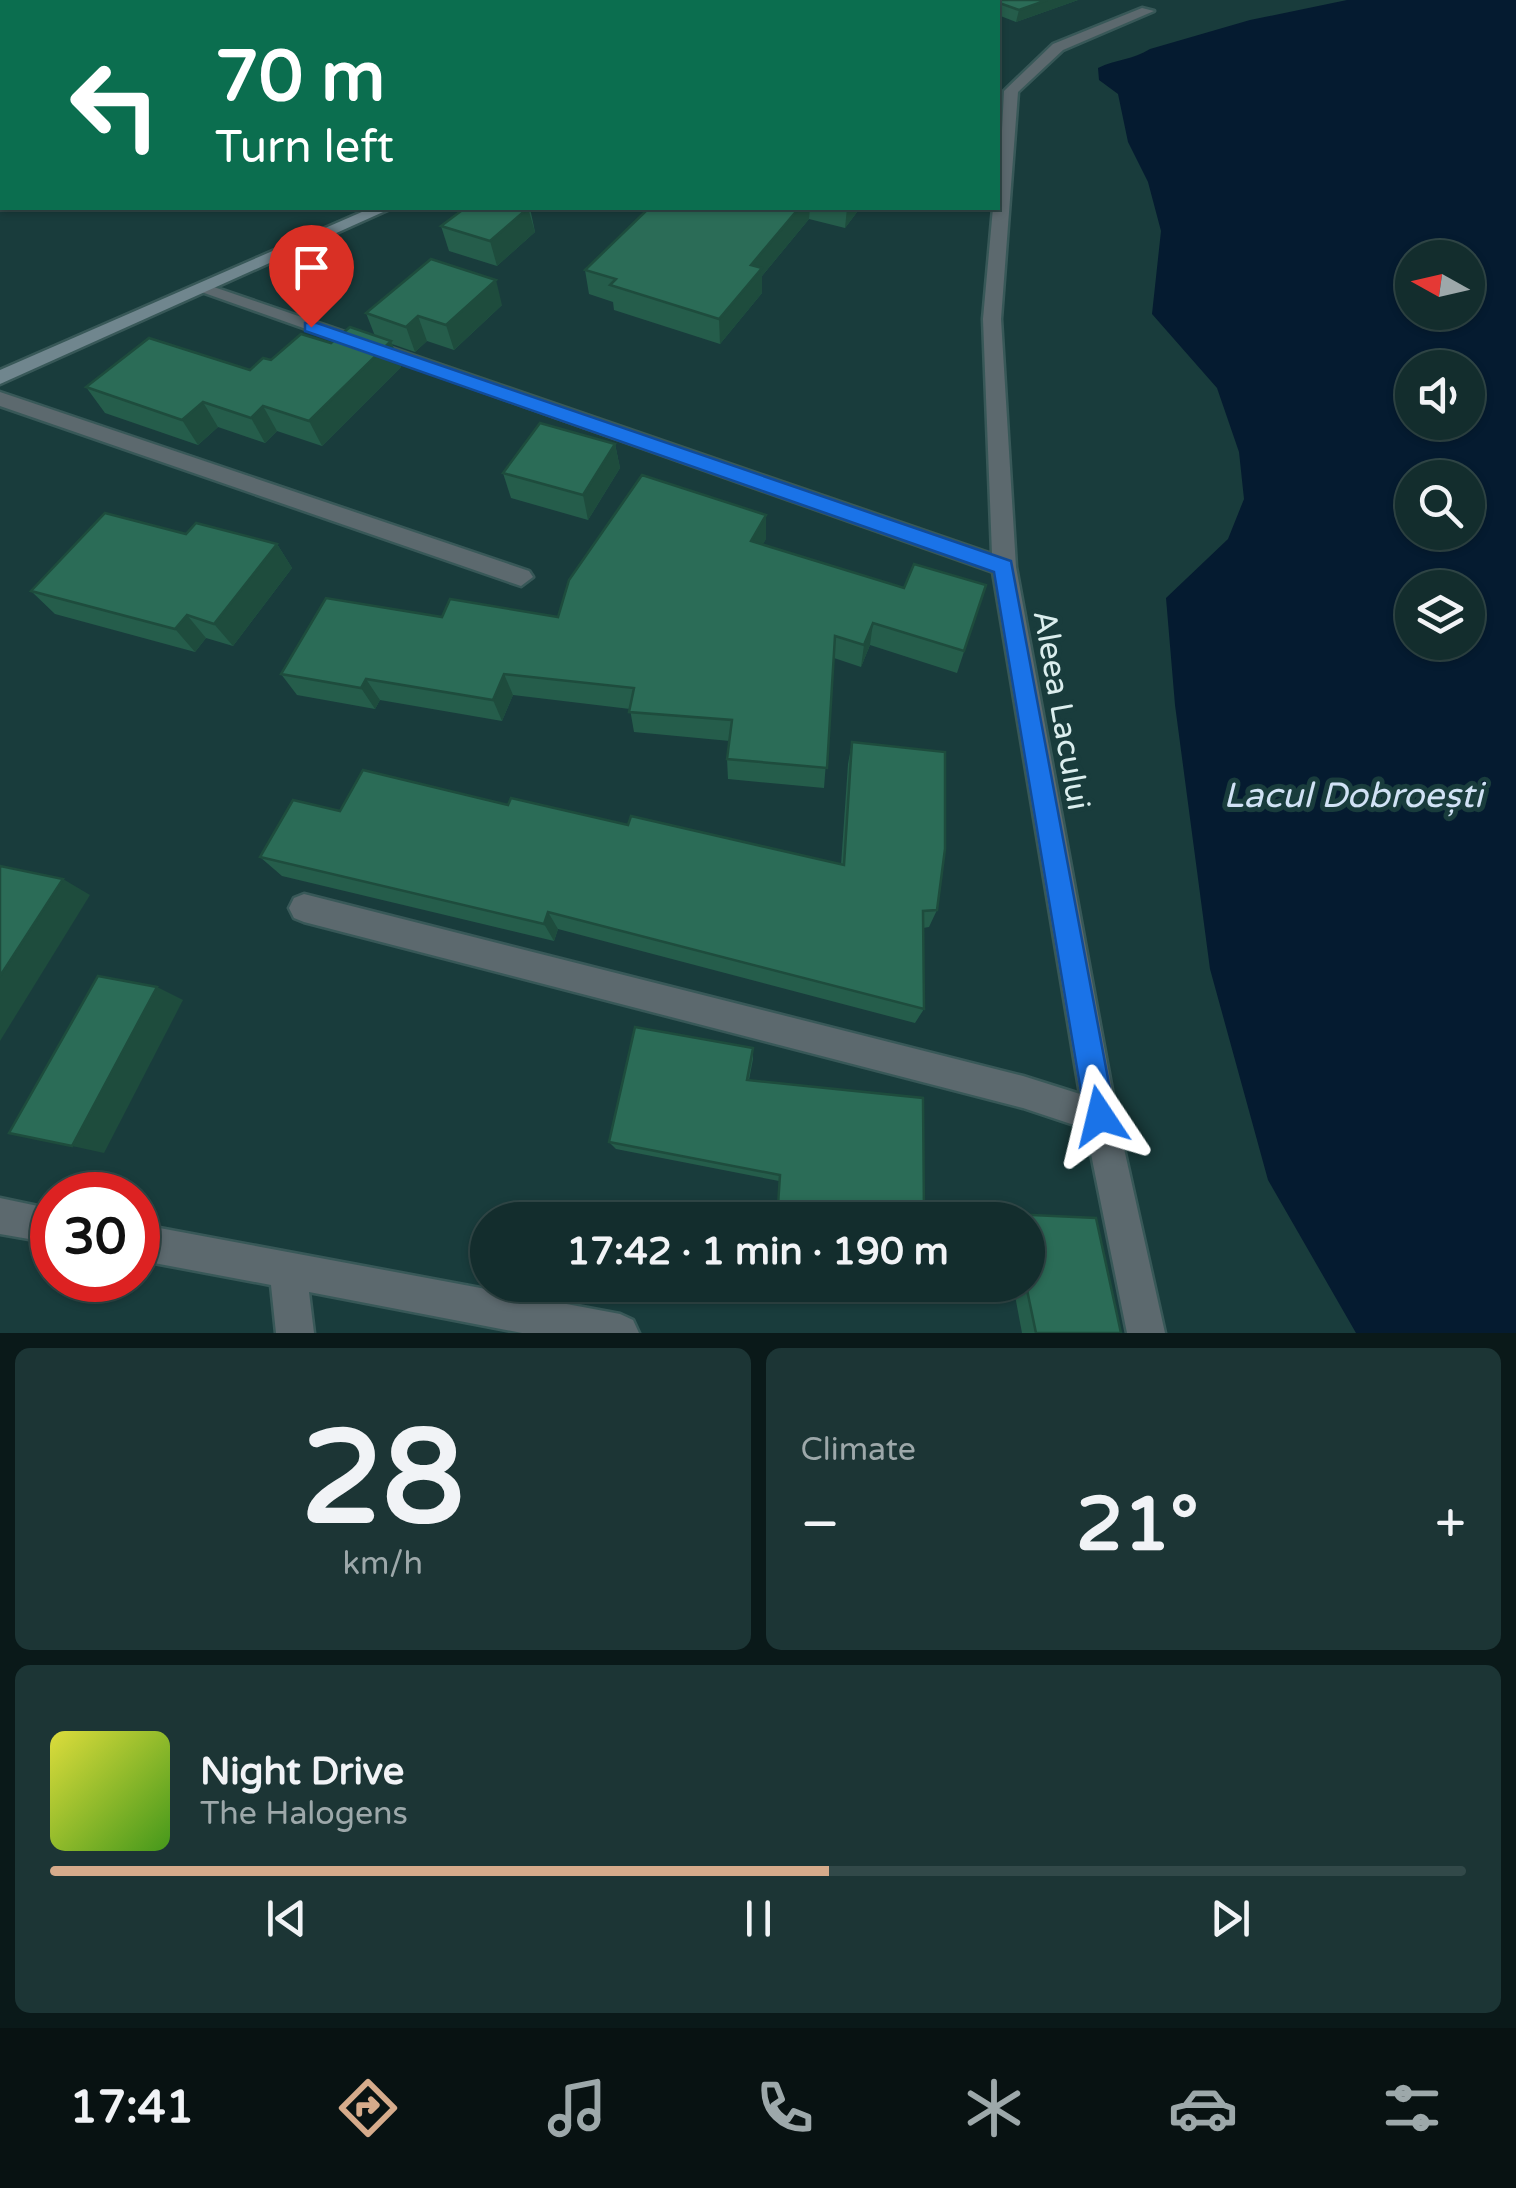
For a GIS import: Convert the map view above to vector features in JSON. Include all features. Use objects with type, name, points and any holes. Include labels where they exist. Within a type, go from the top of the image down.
[{"type":"street","name":"Aleea Lacului","points":[[1146,1333],[1100,1116],[1004,567],[992,319],[1011,91],[1058,47],[1147,12]]},
{"type":"street","points":[[0,378],[380,210]]},
{"type":"street","points":[[202,289],[1004,567]]},
{"type":"street","points":[[0,399],[521,578]]},
{"type":"street","points":[[304,908],[1023,1092],[1100,1116]]},
{"type":"street","points":[[0,1216],[30,1222]]},
{"type":"street","points":[[160,1246],[620,1333]]},
{"type":"street","points":[[288,1270],[295,1333]]},
{"type":"water","name":"Lacul Dobroești","points":[[1347,0],[1516,0],[1516,1333],[1356,1333],[1268,1180],[1210,969],[1175,705],[1166,598],[1228,539],[1244,499],[1239,452],[1217,388],[1152,314],[1161,231],[1148,182],[1128,142],[1118,94],[1099,80],[1098,68],[1250,20]]},
{"type":"building","points":[[1000,0],[1047,0],[1019,10]]},
{"type":"building","points":[[462,210],[526,210],[490,241],[441,226]]},
{"type":"building","points":[[647,210],[797,210],[751,265],[762,268],[719,319],[610,285],[616,279],[585,270]]},
{"type":"building","points":[[431,259],[496,280],[446,325],[418,316],[406,327],[366,313]]},
{"type":"building","points":[[350,327],[391,341],[309,421],[263,406],[251,418],[203,402],[182,420],[86,387],[149,338],[250,370],[263,358],[271,360],[301,334],[331,343]]},
{"type":"building","points":[[540,423],[615,444],[583,495],[503,473]]},
{"type":"building","points":[[642,475],[766,515],[751,541],[904,588],[914,564],[986,585],[964,651],[873,623],[864,645],[835,636],[827,768],[727,759],[732,720],[629,712],[634,688],[504,674],[493,700],[366,679],[361,688],[281,674],[326,598],[442,617],[450,599],[558,617],[569,580]]},
{"type":"building","points":[[105,513],[186,534],[196,523],[277,544],[214,624],[187,615],[175,629],[31,591]]},
{"type":"building","points":[[852,742],[945,752],[945,849],[937,910],[923,911],[924,1009],[548,912],[544,924],[260,857],[293,800],[340,811],[363,770],[508,805],[511,798],[628,825],[631,816],[844,865]]},
{"type":"building","points":[[0,866],[63,879],[0,976]]},
{"type":"building","points":[[98,976],[157,987],[72,1146],[9,1133]]},
{"type":"building","points":[[635,1027],[753,1048],[747,1080],[923,1098],[924,1202],[778,1202],[780,1175],[609,1142]]},
{"type":"building","points":[[1045,1216],[1096,1218],[1121,1333],[1036,1333],[1030,1302],[1045,1302]]},
{"type":"route","points":[[311,327],[1004,567],[1100,1116]]}]
